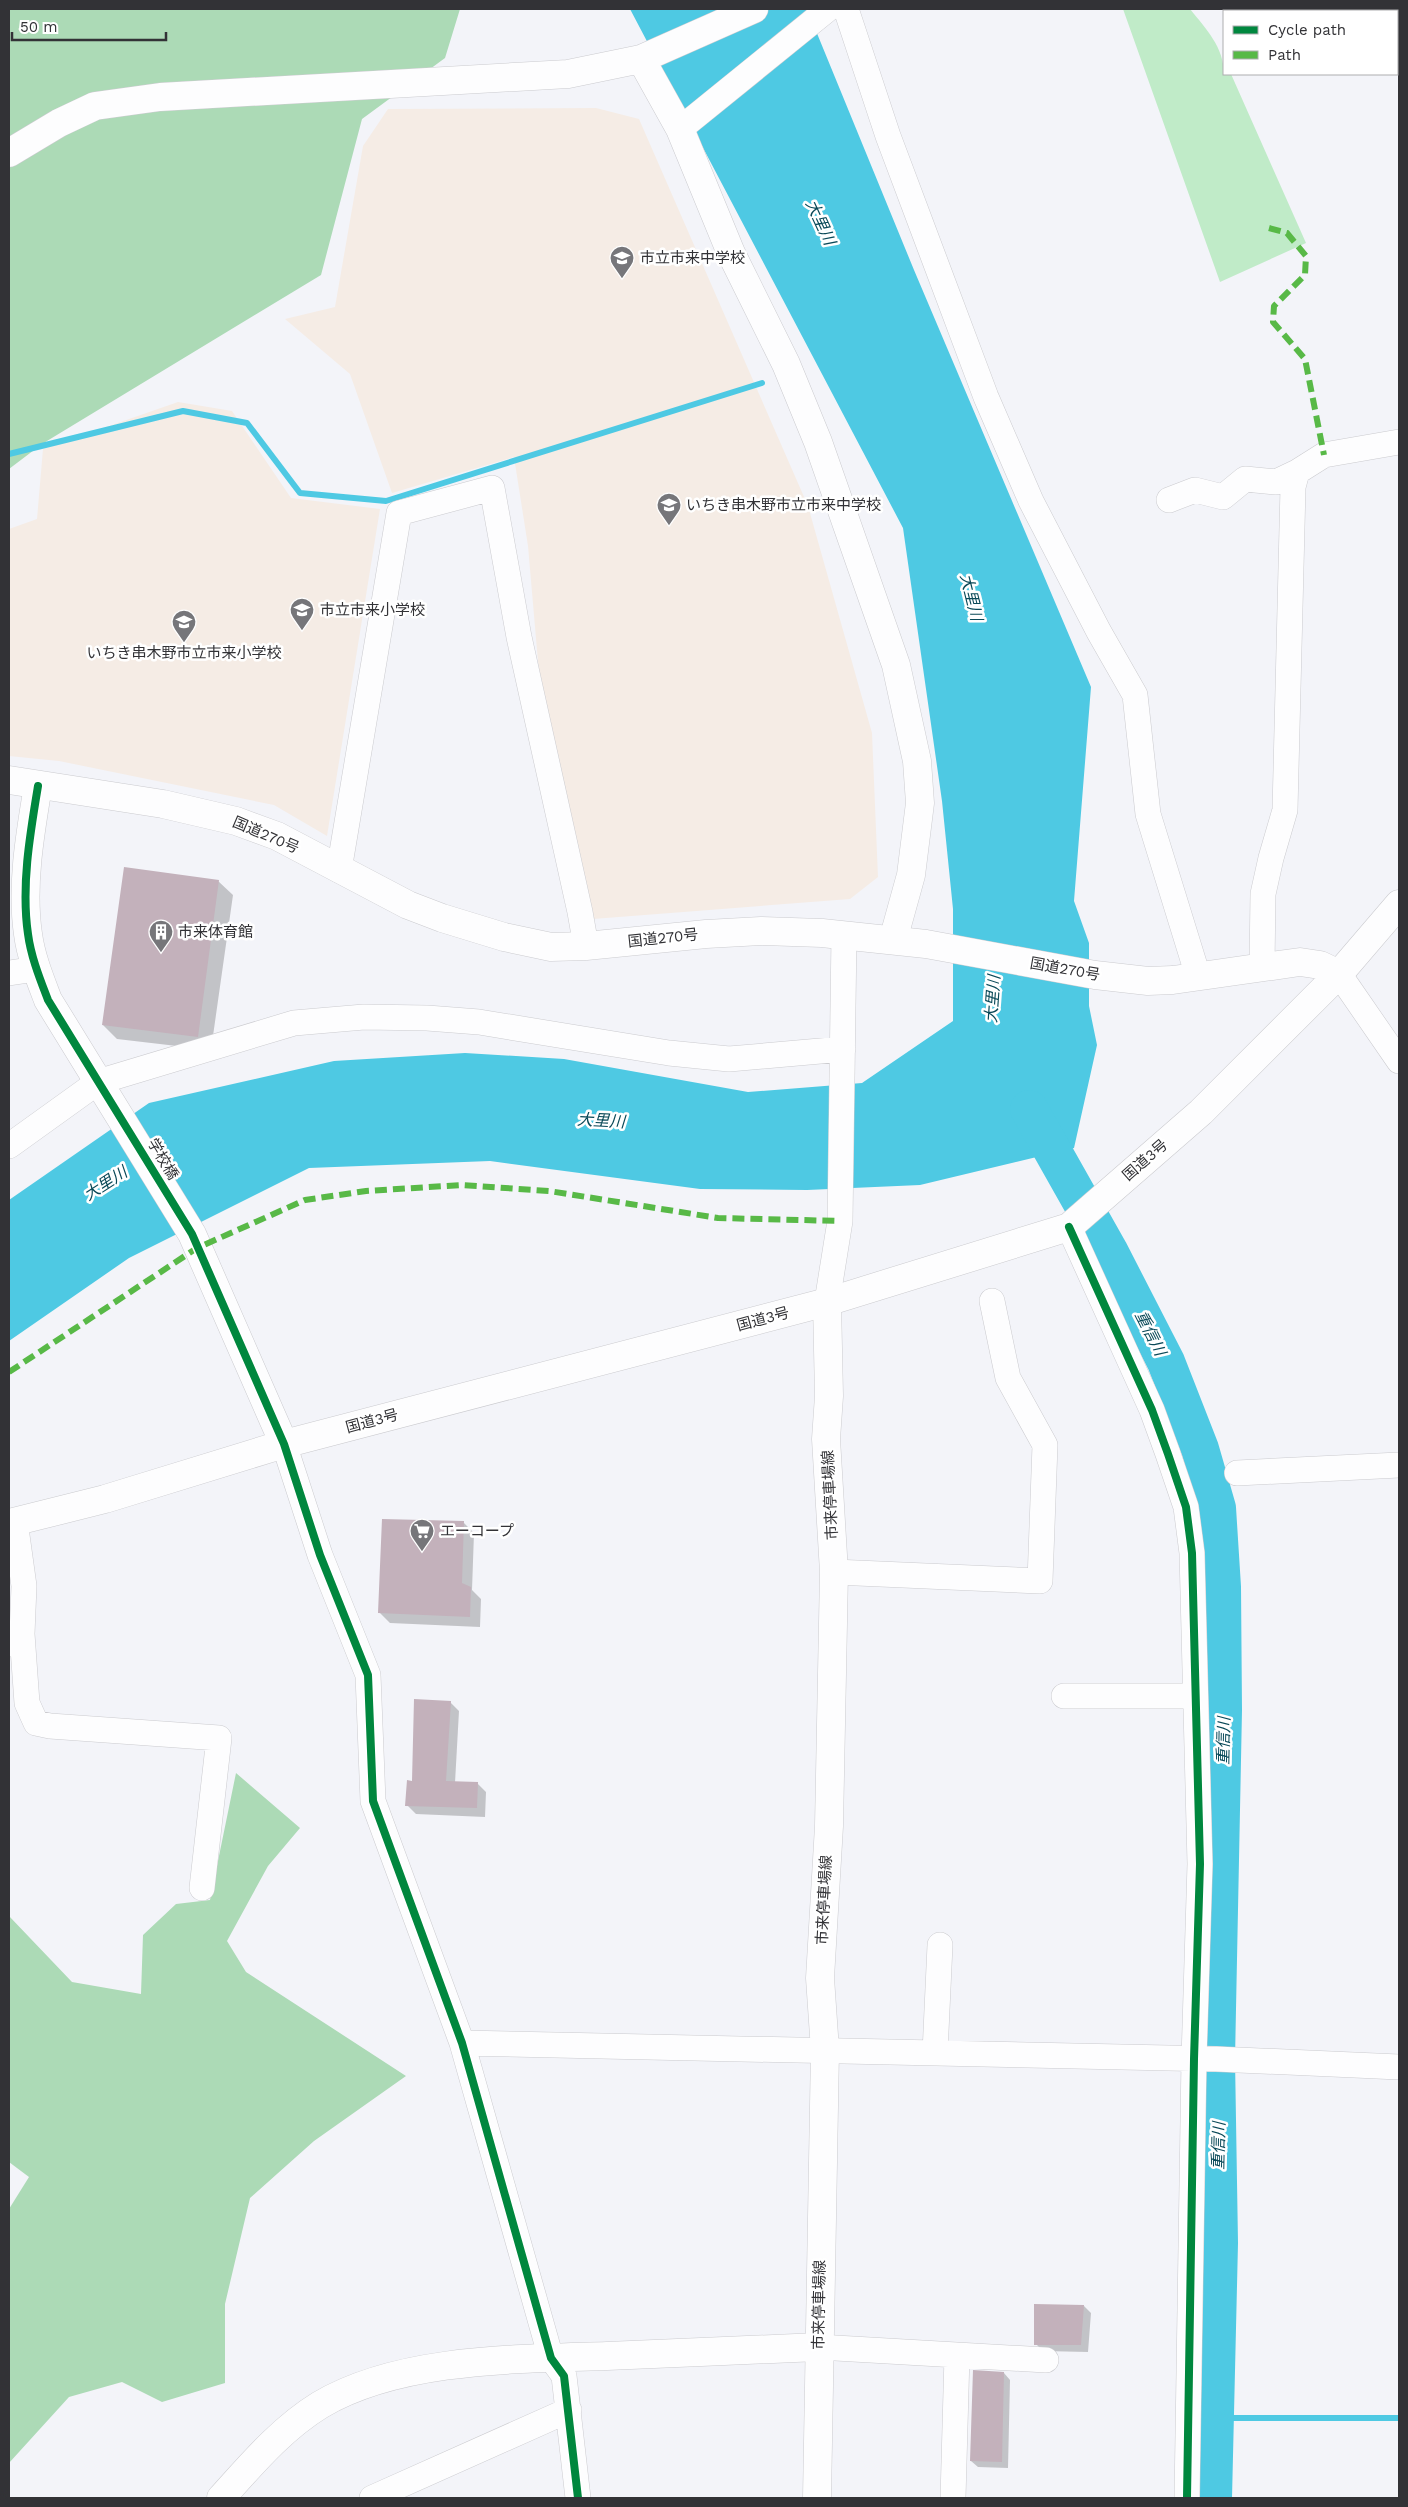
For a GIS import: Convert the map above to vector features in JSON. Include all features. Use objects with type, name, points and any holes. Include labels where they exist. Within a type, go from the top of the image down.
[{"type":"main road","points":[[9,153],[58,123],[95,106],[160,97],[568,74],[646,57],[754,9]]},
{"type":"main road","points":[[646,57],[683,127],[731,254],[786,364],[818,442],[896,665],[917,761],[920,803],[911,875],[893,940]]},
{"type":"main road","name":"国道270号","points":[[9,780],[163,804],[236,820],[277,836],[408,905],[442,918],[525,942],[551,947],[586,946],[706,934],[761,931],[844,935],[926,944],[1095,975],[1148,981],[1198,976],[1262,966],[1310,962],[1339,974]]},
{"type":"main road","name":"学校橋","points":[[38,786],[27,869],[26,906],[28,935],[36,969],[48,1000],[192,1234],[284,1444]]},
{"type":"main road","name":"国道3号","points":[[12,1522],[105,1499],[284,1444],[827,1302],[1069,1227],[1201,1112],[1339,974],[1399,904]]},
{"type":"main road","name":"市来停車場線","points":[[817,2498],[818,2347],[825,2050],[820,1978],[829,1826],[834,1572],[826,1439],[829,1396],[827,1302]]},
{"type":"main road","points":[[221,2498],[267,2448],[319,2406],[357,2387],[434,2366],[551,2358],[818,2347]]},
{"type":"street","points":[[683,127],[828,9]]},
{"type":"street","points":[[846,9],[888,136],[986,396],[1031,501],[1099,632],[1135,695],[1148,814],[1198,976]]},
{"type":"street","points":[[1169,500],[1195,490],[1223,498],[1245,479],[1276,482],[1298,472],[1324,455],[1399,442]]},
{"type":"street","points":[[1262,966],[1263,894],[1270,858],[1285,810],[1290,531],[1292,487],[1298,472]]},
{"type":"street","points":[[339,870],[399,514],[492,488],[519,637],[586,946]]},
{"type":"street","points":[[827,1302],[840,1221],[844,935]]},
{"type":"street","points":[[9,973],[36,969]]},
{"type":"street","points":[[1339,974],[1399,1061]]},
{"type":"street","points":[[9,1146],[104,1090],[294,1023],[364,1017],[427,1018],[479,1022],[670,1053],[729,1059],[843,1054]]},
{"type":"street","points":[[1069,1227],[1152,1410],[1186,1507],[1192,1553],[1200,1864],[1194,2059],[1187,2498]]},
{"type":"street","points":[[834,1572],[1040,1581],[1045,1445],[1008,1378],[992,1301]]},
{"type":"street","points":[[284,1444],[320,1555],[368,1675],[373,1801],[462,2043],[551,2358],[564,2376],[578,2498]]},
{"type":"street","points":[[1237,1474],[1399,1465]]},
{"type":"street","points":[[12,1522],[24,1586],[16,1639],[18,1708],[36,1723],[50,1726],[220,1738],[202,1888]]},
{"type":"street","points":[[1064,1696],[1196,1696]]},
{"type":"street","points":[[935,2053],[940,1945]]},
{"type":"street","points":[[462,2043],[1259,2060],[1399,2068]]},
{"type":"street","points":[[818,2347],[1046,2360]]},
{"type":"street","points":[[953,2498],[957,2355]]},
{"type":"street","points":[[372,2498],[568,2410]]},
{"type":"shaded area","name":"いちき串木野市立市来中学校","points":[[596,108],[639,119],[808,506],[872,733],[878,877],[850,899],[593,919],[539,673],[528,546],[514,457],[392,493],[350,374],[285,319],[335,307],[363,146],[388,109]]},
{"type":"shaded area","name":"いちき串木野市立市来小学校","points":[[178,402],[232,411],[291,498],[380,509],[327,836],[274,805],[59,761],[9,756],[9,529],[37,519],[43,449]]},
{"type":"green space","points":[[9,9],[460,9],[445,58],[362,119],[321,275],[42,444],[9,469]]},
{"type":"green space","points":[[1123,9],[1190,9],[1202,24],[1213,39],[1221,55],[1223,75],[1231,75],[1306,243],[1220,282]]},
{"type":"green space","points":[[236,1773],[300,1828],[268,1866],[227,1941],[246,1972],[406,2076],[314,2141],[250,2198],[225,2304],[225,2383],[162,2402],[122,2382],[69,2397],[9,2463],[9,2209],[29,2177],[9,2162],[9,1916],[72,1982],[141,1994],[143,1935],[176,1904],[210,1900]]},
{"type":"water","name":"大里川","points":[[630,9],[807,9],[914,270],[1091,687],[1074,901],[1089,943],[1089,1006],[1097,1045],[1074,1148],[920,1185],[807,1190],[700,1189],[490,1161],[309,1168],[129,1258],[9,1341],[9,1200],[149,1103],[334,1061],[465,1053],[564,1059],[748,1092],[862,1083],[953,1021],[953,909],[942,801],[903,528]]},
{"type":"building","name":"市来体育館","points":[[124,867],[219,880],[198,1037],[102,1025]]},
{"type":"building","name":"エーコープ","points":[[382,1519],[464,1521],[462,1583],[471,1587],[470,1617],[378,1613]]},
{"type":"building","points":[[414,1699],[451,1701],[446,1781],[478,1782],[477,1808],[405,1806],[407,1780],[412,1781]]},
{"type":"building","points":[[1034,2304],[1084,2305],[1081,2345],[1034,2345]]},
{"type":"building","points":[[973,2370],[1004,2372],[1002,2462],[970,2461]]},
{"type":"waterway","points":[[9,454],[183,411],[247,423],[300,493],[386,501],[762,383]]},
{"type":"waterway","name":"重信川","points":[[1029,1109],[1109,1251],[1166,1362],[1200,1449],[1217,1508],[1222,1587],[1223,1710],[1216,2059],[1219,2243],[1213,2498]]},
{"type":"waterway","points":[[1215,2418],[1399,2418]]},
{"type":"marked path","points":[[1269,228],[1287,233],[1306,256],[1305,275],[1274,306],[1273,322],[1305,359],[1324,455]]},
{"type":"marked path","points":[[9,1372],[197,1248],[305,1200],[366,1191],[461,1185],[549,1191],[718,1218],[840,1221]]},
{"type":"cycle path","points":[[38,786],[29,841],[25,897],[28,934],[36,968],[48,1000],[192,1234],[284,1444],[320,1555],[368,1675],[373,1801],[462,2043],[551,2358],[564,2376],[578,2498]]},
{"type":"cycle path","points":[[1069,1227],[1152,1410],[1186,1507],[1192,1553],[1200,1864],[1194,2059],[1187,2498]]},
{"type":"place","name":"市立市来中学校","points":[[622,279]]},
{"type":"place","name":"いちき串木野市立市来中学校","points":[[669,526]]},
{"type":"place","name":"市立市来小学校","points":[[302,631]]},
{"type":"place","name":"いちき串木野市立市来小学校","points":[[184,643]]},
{"type":"place","name":"市来体育館","points":[[161,953]]},
{"type":"place","name":"エーコープ","points":[[422,1552]]}]
